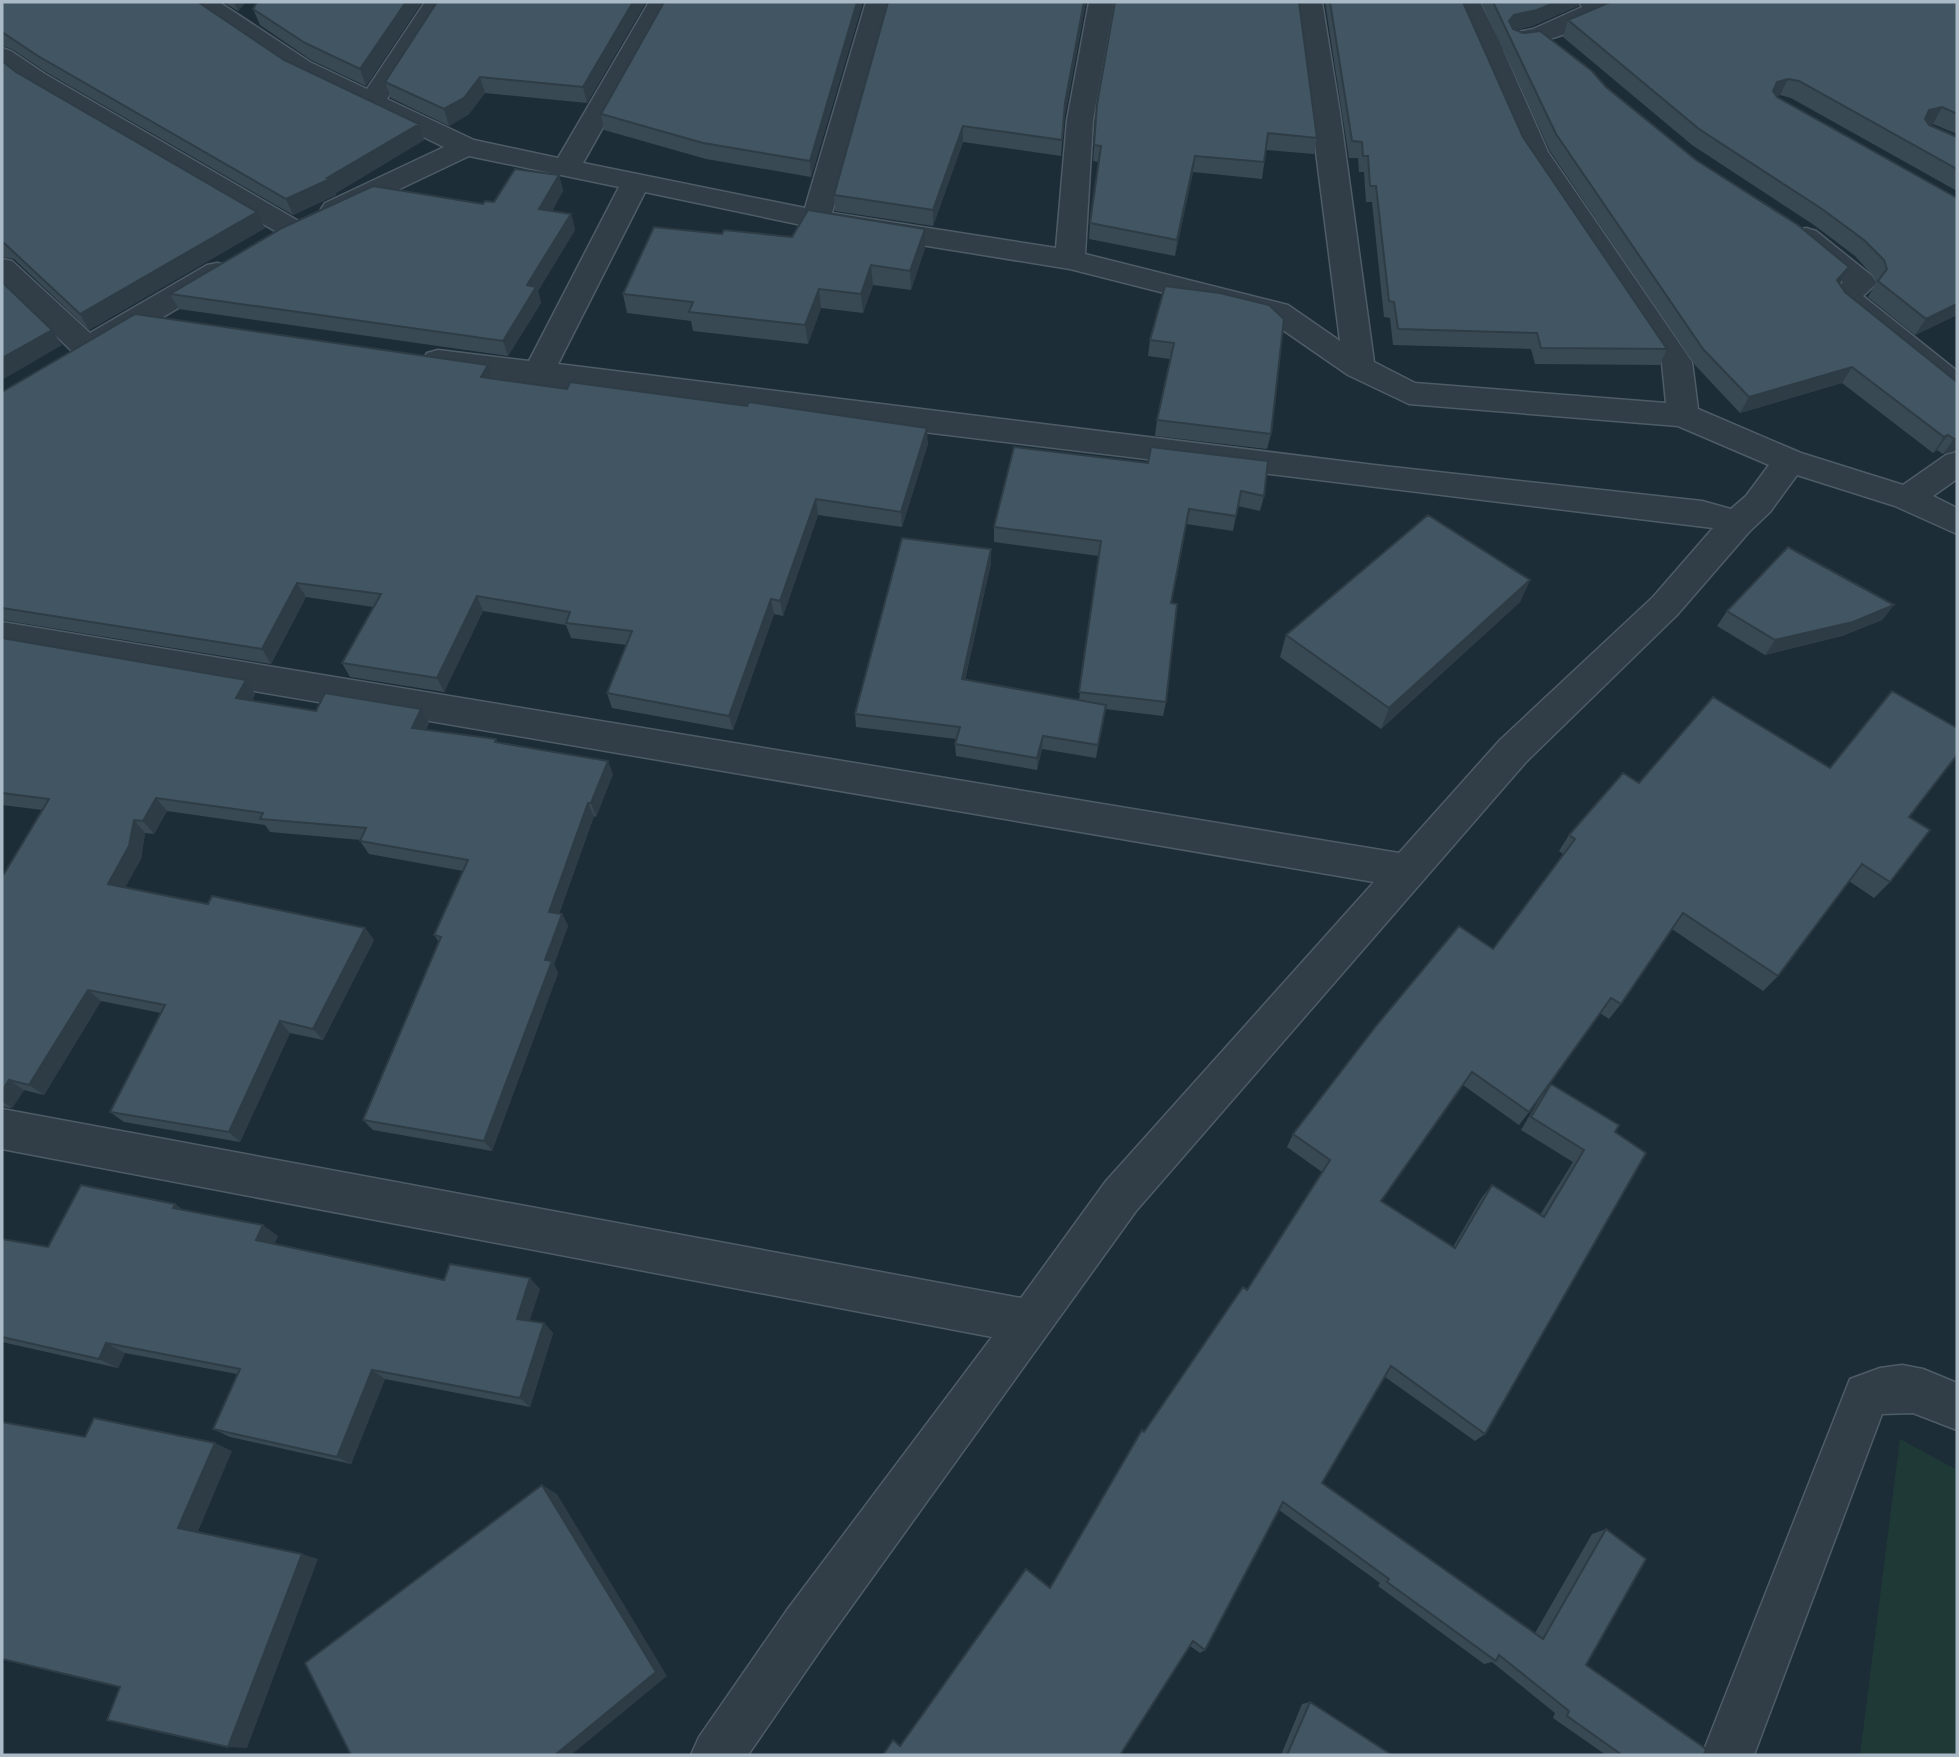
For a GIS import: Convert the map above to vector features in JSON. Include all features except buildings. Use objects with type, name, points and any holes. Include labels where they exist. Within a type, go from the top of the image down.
[{"type":"street","points":[[203,2],[248,20],[301,68],[466,147],[635,184],[816,219],[1070,260],[1277,312],[1359,368],[1409,393],[1683,415],[1790,461],[1907,498],[1957,522]]},
{"type":"street","points":[[371,103],[437,2]]},
{"type":"street","points":[[566,169],[661,2]]},
{"type":"street","points":[[816,219],[879,2]]},
{"type":"street","points":[[1070,260],[1080,120],[1102,2]]},
{"type":"street","points":[[1310,2],[1327,113],[1359,368]]},
{"type":"street","points":[[1468,2],[1534,152],[1677,362],[1683,415]]},
{"type":"street","points":[[1488,45],[1549,43],[1594,11],[1596,8],[1591,2]]},
{"type":"street","points":[[2,56],[36,80],[292,229]]},
{"type":"street","points":[[2,268],[76,354],[292,229],[466,147]]},
{"type":"street","points":[[538,374],[635,184]]},
{"type":"street","points":[[1784,221],[1860,280],[1860,286],[1845,296],[1847,299],[1957,387]]},
{"type":"street","points":[[142,317],[183,323]]},
{"type":"street","points":[[415,356],[538,374],[1360,475],[1702,513],[1737,523]]},
{"type":"street","points":[[717,1755],[805,1628],[1121,1196],[1513,751],[1665,606],[1737,523],[1758,503],[1790,461]]},
{"type":"street","points":[[1907,498],[1957,463]]},
{"type":"street","points":[[2,635],[1407,872]]},
{"type":"street","points":[[2,1129],[1031,1322]]},
{"type":"street","points":[[1728,1755],[1866,1395],[1890,1387],[1923,1392],[1957,1407]]},
{"type":"green space","points":[[1900,1439],[1957,1470],[1957,1755],[1860,1755]]}]
